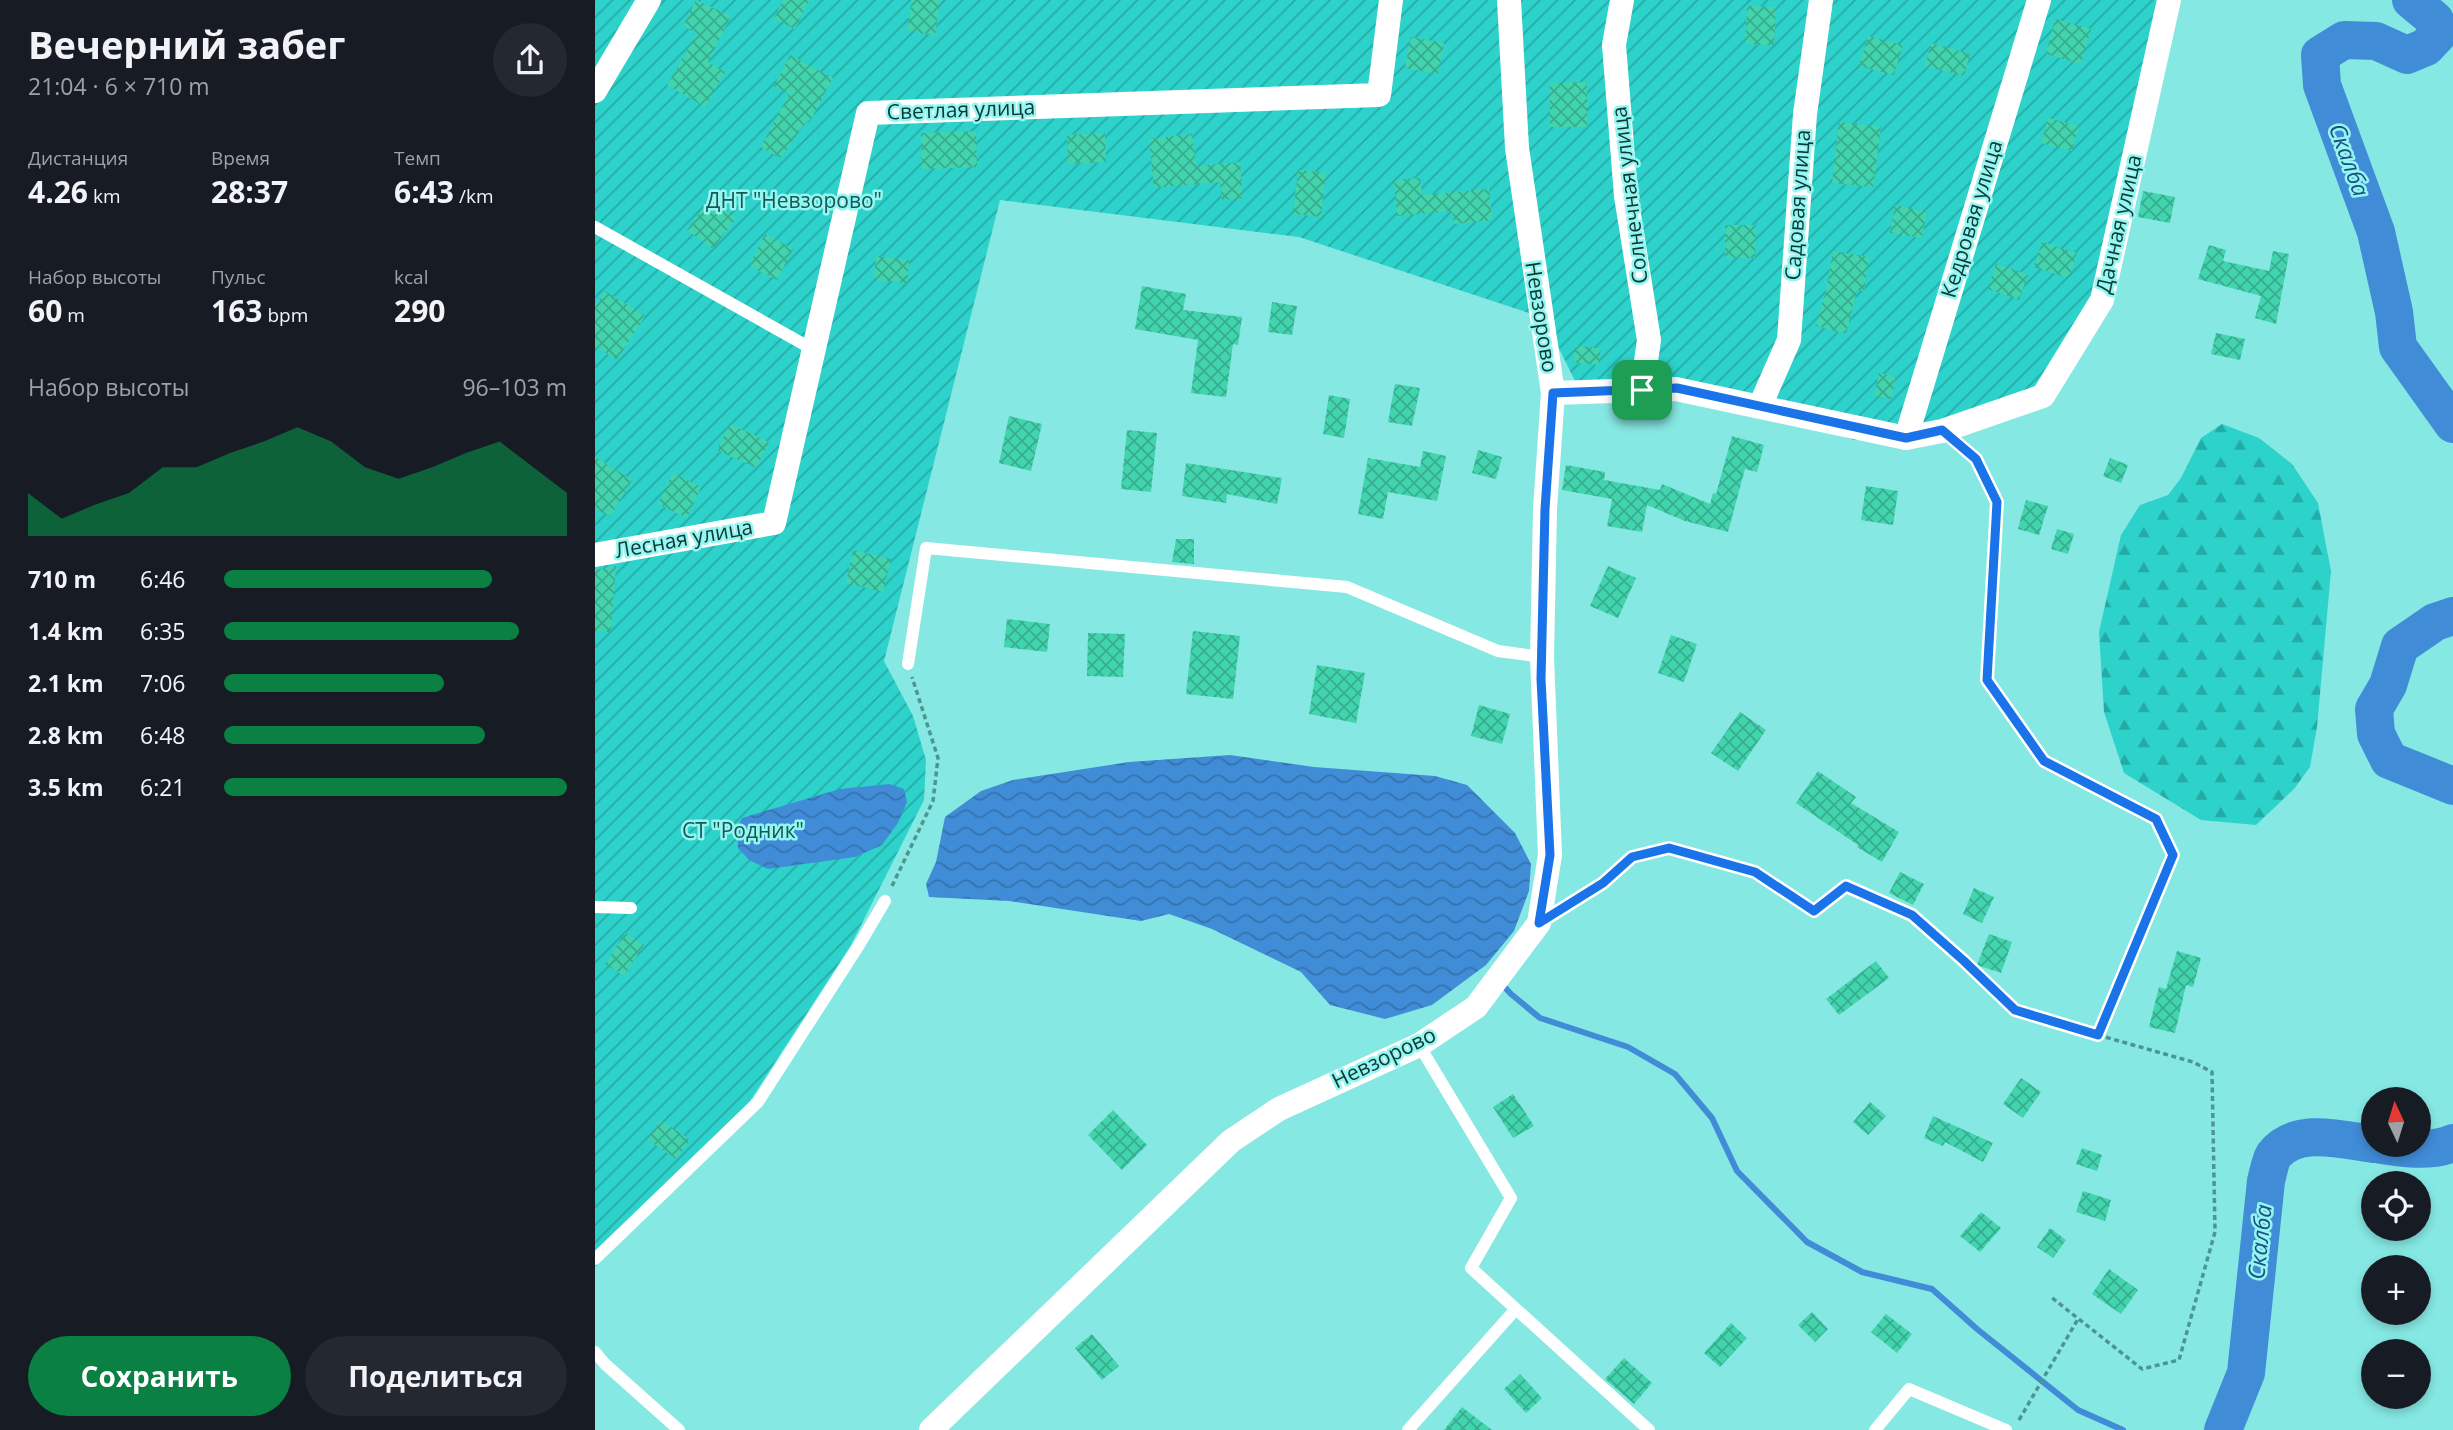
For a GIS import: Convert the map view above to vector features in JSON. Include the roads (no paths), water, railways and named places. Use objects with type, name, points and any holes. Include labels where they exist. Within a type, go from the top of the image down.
[{"type":"street","points":[[595,91],[649,0]]},
{"type":"street","name":"Светлая улица","points":[[774,523],[868,113],[1379,95],[1391,0]]},
{"type":"street","name":"Невзорово","points":[[931,1430],[1231,1141],[1279,1109],[1419,1045],[1476,1007],[1539,923],[1550,855],[1542,657],[1545,509],[1553,393],[1517,148],[1509,0]]},
{"type":"street","name":"Солнечная улица","points":[[1622,0],[1614,45],[1626,196],[1649,341],[1642,390]]},
{"type":"street","name":"Садовая улица","points":[[1760,406],[1789,340],[1805,114],[1821,0]]},
{"type":"street","name":"Кедровая улица","points":[[1906,438],[2039,0]]},
{"type":"street","name":"Дачная улица","points":[[1553,393],[1677,388],[1906,438],[1942,430],[2043,396],[2102,300],[2169,0]]},
{"type":"street","name":"Лесная улица","points":[[595,555],[774,523]]},
{"type":"lane","points":[[595,227],[814,349]]},
{"type":"lane","points":[[908,664],[926,548],[1347,587],[1498,651],[1542,657]]},
{"type":"lane","points":[[595,1259],[758,1102],[885,901]]},
{"type":"lane","points":[[595,907],[631,908]]},
{"type":"lane","points":[[1419,1045],[1511,1198],[1471,1268],[1649,1430]]},
{"type":"lane","points":[[1408,1430],[1515,1310]]},
{"type":"lane","points":[[595,1352],[680,1430]]},
{"type":"lane","points":[[1874,1430],[1909,1389],[2006,1430]]},
{"type":"water","points":[[1230,755],[1314,767],[1435,776],[1467,785],[1515,833],[1531,864],[1529,891],[1514,931],[1486,965],[1432,1005],[1385,1019],[1330,1005],[1301,972],[1212,929],[1169,914],[1141,921],[1009,901],[929,897],[926,884],[936,862],[945,817],[981,791],[1013,780],[1129,762]]},
{"type":"water","points":[[890,784],[904,789],[907,802],[898,823],[882,845],[855,857],[768,869],[749,860],[738,848],[737,828],[742,818],[840,789]]},
{"type":"waterway","name":"Скалба","points":[[2411,0],[2435,20],[2439,33],[2426,47],[2407,55],[2376,41],[2344,40],[2320,55],[2322,85],[2376,232],[2394,312],[2398,347],[2453,424]]},
{"type":"waterway","name":"Скалба","points":[[2453,616],[2435,622],[2400,646],[2388,685],[2374,709],[2376,734],[2389,760],[2453,786]]},
{"type":"waterway","points":[[1501,983],[1540,1018],[1628,1047],[1675,1074],[1712,1118],[1737,1171],[1807,1242],[1862,1272],[1932,1289],[2078,1410],[2123,1430]]},
{"type":"waterway","name":"Скалба","points":[[2223,1430],[2246,1373],[2266,1181],[2274,1155],[2283,1146],[2307,1138],[2361,1142]]},
{"type":"waterway","name":"Скалба","points":[[2431,1148],[2453,1143]]},
{"type":"park label","name":"ДНТ \"Невзорово\"","points":[[794,201]]},
{"type":"park label","name":"СТ \"Родник\"","points":[[743,831]]}]
